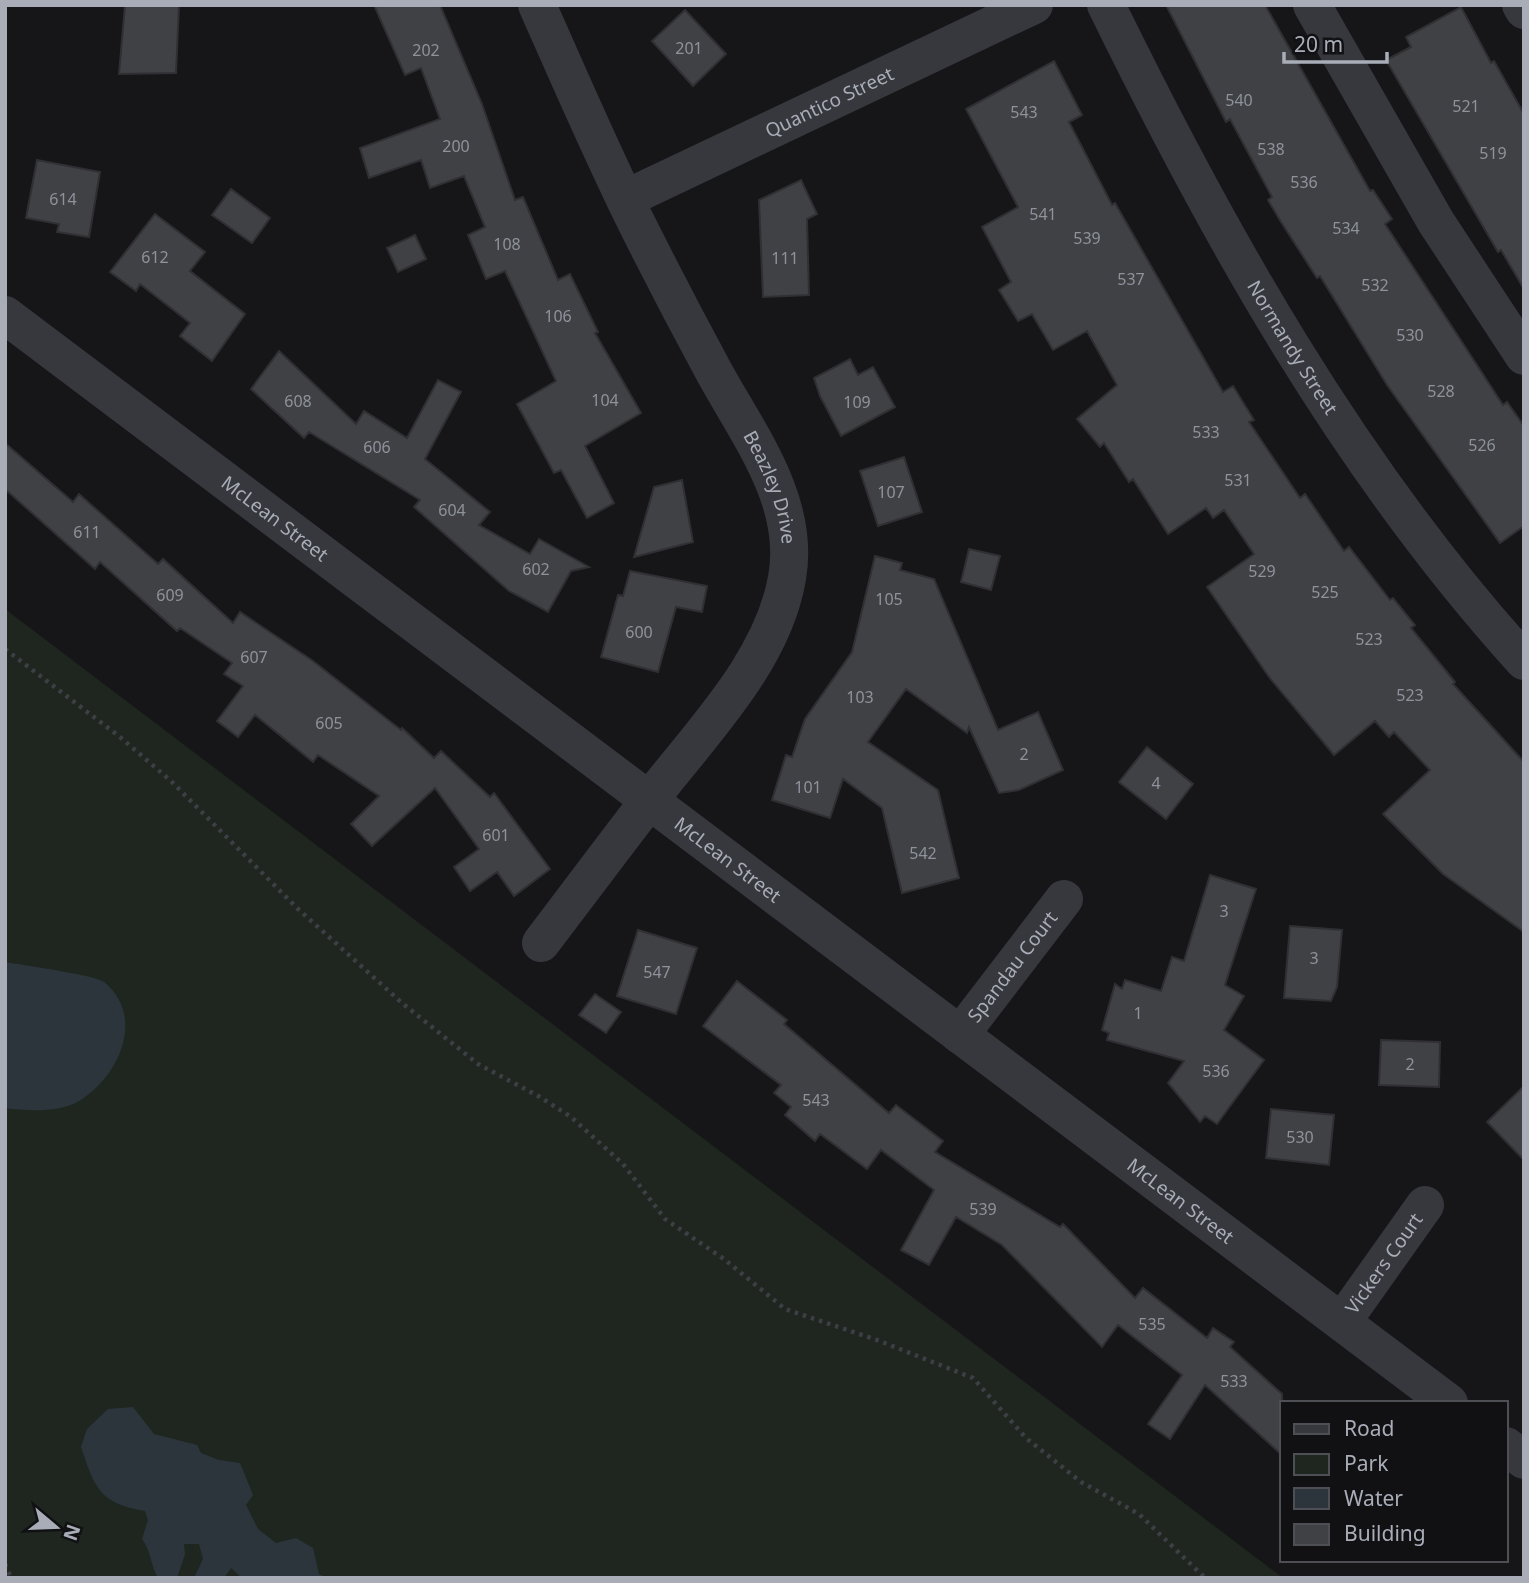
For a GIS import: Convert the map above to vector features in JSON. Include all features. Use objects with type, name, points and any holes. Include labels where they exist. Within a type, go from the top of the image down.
[{"type":"street","name":"Beazley Drive","points":[[537,5],[625,200],[711,367],[758,446],[784,513],[789,541],[787,578],[779,606],[761,646],[733,693],[541,943]]},
{"type":"street","name":"Quantico Street","points":[[625,200],[1034,5]]},
{"type":"street","name":"Normandy Street","points":[[1106,5],[1220,225],[1303,364],[1391,498],[1479,611],[1524,661]]},
{"type":"street","points":[[1312,5],[1436,222],[1524,356]]},
{"type":"street","name":"McLean Street","points":[[5,315],[1445,1401]]},
{"type":"street","name":"Spandau Court","points":[[960,1035],[1065,900]]},
{"type":"street","name":"Vickers Court","points":[[1342,1322],[1425,1205]]},
{"type":"street","points":[[1508,1448],[1524,1460]]},
{"type":"path","points":[[5,649],[120,737],[171,781],[297,908],[402,1003],[478,1064],[571,1117],[623,1164],[665,1219],[724,1259],[785,1309],[877,1340],[973,1378],[1026,1438],[1082,1482],[1139,1514],[1205,1578]]},
{"type":"path","points":[[5,1564],[10,1578]]},
{"type":"green space","points":[[5,609],[1283,1578],[5,1578]]},
{"type":"water","points":[[5,962],[98,979],[117,996],[124,1012],[122,1046],[105,1078],[93,1091],[71,1105],[33,1110],[5,1108]]},
{"type":"water","points":[[133,1407],[154,1434],[197,1445],[201,1453],[219,1460],[240,1463],[253,1495],[246,1505],[258,1529],[276,1543],[296,1538],[313,1548],[319,1574],[327,1578],[242,1578],[231,1568],[224,1578],[194,1578],[203,1559],[199,1544],[184,1544],[185,1554],[177,1578],[158,1578],[142,1539],[148,1520],[145,1511],[118,1503],[101,1491],[90,1473],[81,1447],[87,1429],[108,1409]]},
{"type":"building","points":[[125,5],[179,5],[176,73],[119,74]]},
{"type":"building","points":[[374,5],[440,5],[482,104],[515,200],[523,197],[558,280],[570,274],[598,332],[595,333],[641,413],[585,446],[614,503],[587,518],[561,470],[554,473],[517,404],[556,381],[505,271],[486,279],[468,235],[485,227],[464,176],[430,188],[421,160],[369,178],[360,148],[440,119],[421,68],[405,75]]},
{"type":"building","points":[[1166,5],[1265,5],[1370,191],[1373,190],[1392,219],[1385,224],[1503,405],[1507,402],[1524,426],[1524,526],[1500,543],[1387,385],[1320,276],[1317,278],[1281,222],[1268,200],[1272,197],[1230,119],[1226,122]]},
{"type":"building","points":[[1461,7],[1491,63],[1494,61],[1524,114],[1524,289],[1501,250],[1498,252],[1386,60],[1411,47],[1406,37]]},
{"type":"building","points":[[685,10],[726,54],[693,86],[652,41]]},
{"type":"building","points":[[1054,61],[1082,115],[1069,122],[1112,205],[1115,203],[1223,392],[1233,386],[1254,420],[1249,422],[1300,498],[1305,494],[1344,551],[1349,547],[1390,600],[1393,598],[1415,625],[1411,628],[1455,682],[1453,684],[1524,762],[1524,932],[1443,874],[1383,814],[1430,770],[1394,732],[1389,737],[1375,721],[1334,755],[1269,677],[1207,587],[1254,554],[1224,510],[1213,518],[1206,508],[1168,534],[1133,479],[1129,482],[1104,443],[1100,447],[1077,419],[1117,385],[1087,331],[1053,350],[1032,314],[1018,321],[999,290],[1011,282],[982,227],[1018,207],[966,109]]},
{"type":"building","points":[[37,160],[100,172],[89,237],[57,232],[59,224],[26,218]]},
{"type":"building","points":[[801,180],[817,214],[807,219],[809,295],[763,297],[759,200]]},
{"type":"building","points":[[231,189],[270,218],[252,243],[212,215]]},
{"type":"building","points":[[155,214],[205,252],[190,271],[245,314],[212,361],[180,336],[190,323],[140,284],[136,291],[110,272]]},
{"type":"building","points":[[415,235],[426,259],[398,272],[387,248]]},
{"type":"building","points":[[279,351],[356,424],[364,411],[407,438],[438,380],[461,392],[425,459],[490,512],[479,525],[530,554],[539,539],[589,567],[571,571],[548,612],[509,591],[414,507],[420,500],[309,432],[304,438],[251,389]]},
{"type":"building","points":[[850,359],[858,375],[873,367],[895,407],[841,436],[820,396],[814,378]]},
{"type":"building","points":[[5,443],[73,502],[79,494],[158,564],[163,559],[233,623],[240,612],[313,661],[401,730],[402,728],[434,758],[441,751],[490,797],[494,793],[550,869],[514,896],[497,872],[470,891],[454,867],[479,849],[435,788],[372,846],[351,824],[379,796],[318,755],[313,762],[255,715],[238,737],[217,721],[243,686],[224,674],[232,663],[180,628],[177,631],[100,562],[95,569],[5,489]]},
{"type":"building","points":[[904,457],[922,512],[878,526],[860,471]]},
{"type":"building","points":[[682,480],[693,542],[634,557],[654,487]]},
{"type":"building","points":[[969,549],[1000,556],[991,590],[961,582]]},
{"type":"building","points":[[875,556],[902,563],[900,570],[934,579],[998,730],[1038,712],[1063,770],[1019,790],[999,793],[969,727],[967,733],[906,689],[868,742],[938,790],[959,878],[902,893],[882,808],[843,779],[830,818],[772,800],[786,755],[792,757],[805,719],[852,652]]},
{"type":"building","points":[[630,571],[707,586],[702,612],[676,607],[658,672],[601,657],[618,595],[623,596]]},
{"type":"building","points":[[1147,747],[1193,784],[1166,819],[1119,782]]},
{"type":"building","points":[[1210,875],[1256,889],[1225,985],[1244,996],[1224,1030],[1264,1060],[1217,1124],[1205,1116],[1200,1122],[1168,1083],[1184,1061],[1107,1040],[1109,1033],[1102,1030],[1115,984],[1122,989],[1125,980],[1161,991],[1172,957],[1184,961]]},
{"type":"building","points":[[1290,926],[1342,930],[1337,987],[1331,1001],[1284,998]]},
{"type":"building","points":[[638,930],[697,948],[676,1014],[617,996]]},
{"type":"building","points":[[737,981],[787,1020],[784,1024],[889,1113],[896,1105],[943,1141],[935,1152],[1060,1227],[1063,1224],[1135,1298],[1143,1288],[1207,1338],[1213,1328],[1234,1342],[1230,1347],[1282,1394],[1280,1453],[1205,1385],[1170,1439],[1148,1424],[1182,1375],[1118,1325],[1102,1347],[1002,1245],[956,1217],[929,1265],[901,1250],[934,1190],[881,1150],[867,1169],[820,1134],[815,1141],[785,1115],[791,1107],[774,1093],[781,1085],[703,1026]]},
{"type":"building","points":[[595,994],[621,1012],[606,1033],[579,1015]]},
{"type":"building","points":[[1381,1040],[1440,1042],[1439,1087],[1379,1085]]},
{"type":"building","points":[[1524,1086],[1524,1160],[1487,1122]]},
{"type":"building","points":[[1271,1109],[1334,1115],[1329,1165],[1266,1158]]}]
